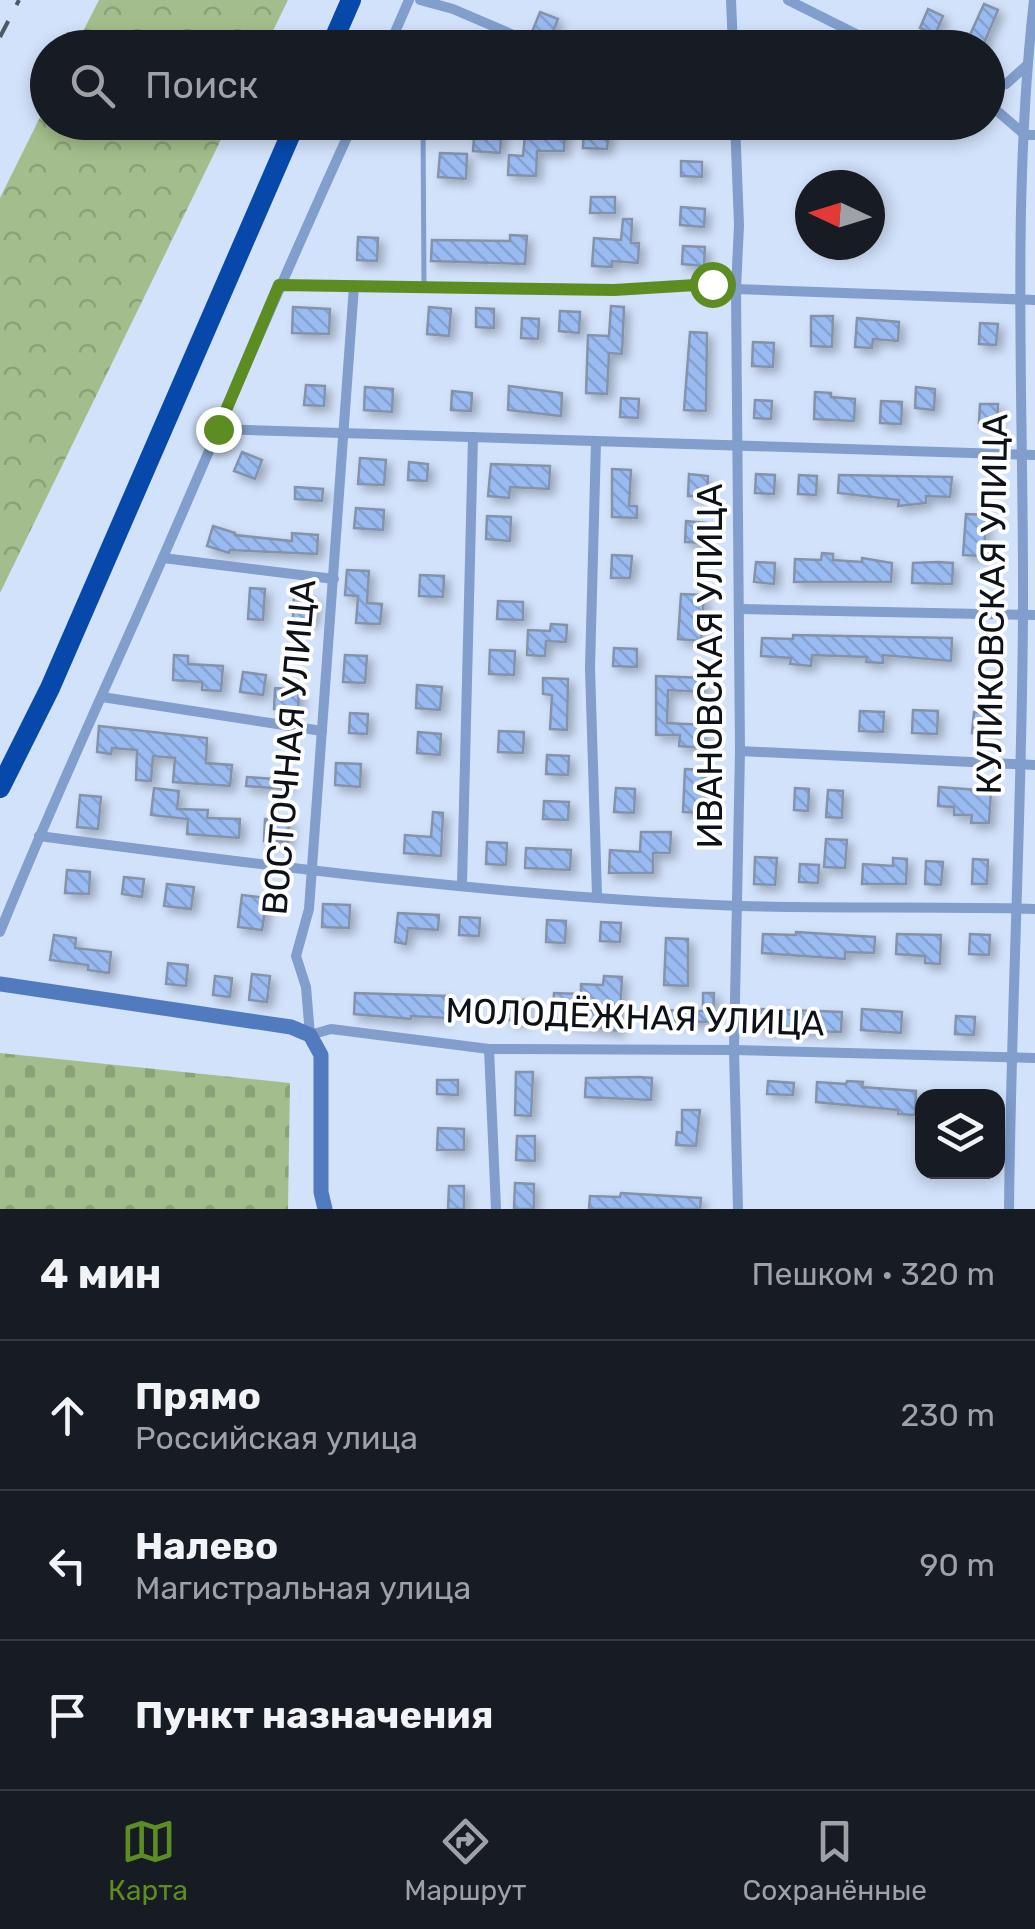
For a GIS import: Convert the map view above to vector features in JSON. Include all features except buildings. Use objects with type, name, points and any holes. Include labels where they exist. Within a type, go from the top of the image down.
[{"type":"highway","points":[[338,30],[351,0]]},
{"type":"highway","points":[[0,788],[50,688],[288,140]]},
{"type":"street","points":[[396,30],[409,0]]},
{"type":"street","points":[[420,0],[501,30]]},
{"type":"street","points":[[731,0],[732,30]]},
{"type":"street","points":[[788,0],[848,30]]},
{"type":"street","name":"КУЛИКОВСКАЯ УЛИЦА","points":[[1008,1209],[1019,764],[1029,615],[1020,300],[1030,136],[1026,66],[1034,0]]},
{"type":"street","points":[[1005,84],[1026,66]]},
{"type":"street","points":[[1005,117],[1030,136]]},
{"type":"street","points":[[0,932],[38,836],[346,140]]},
{"type":"street","name":"ИВАНОВСКАЯ УЛИЦА","points":[[736,140],[740,751],[734,1050],[738,1209]]},
{"type":"street","points":[[279,285],[614,290],[712,284],[736,289],[1035,300]]},
{"type":"street","name":"ВОСТОЧНАЯ УЛИЦА","points":[[326,1209],[321,1192],[322,1055],[310,1035],[306,986],[296,956],[308,909],[354,286]]},
{"type":"street","points":[[218,429],[1035,455]]},
{"type":"street","points":[[462,885],[473,437]]},
{"type":"street","points":[[596,442],[590,668],[596,896]]},
{"type":"street","points":[[163,558],[334,579]]},
{"type":"street","points":[[740,609],[1029,615]]},
{"type":"street","points":[[102,697],[322,731]]},
{"type":"street","points":[[740,751],[1035,765]]},
{"type":"street","points":[[38,836],[310,871],[596,896],[738,906],[1035,909]]},
{"type":"street","name":"МОЛОДЁЖНАЯ УЛИЦА","points":[[0,984],[291,1027],[310,1035],[331,1029],[489,1049],[734,1050],[1035,1058]]},
{"type":"street","points":[[489,1049],[496,1209]]},
{"type":"lane","points":[[423,140],[424,287]]},
{"type":"green space","points":[[99,0],[288,0],[273,30],[84,30]]},
{"type":"green space","points":[[30,137],[221,140],[0,593],[0,198]]},
{"type":"green space","points":[[0,1053],[290,1083],[288,1209],[0,1209]]},
{"type":"railway","points":[[0,37],[19,0]]},
{"type":"route","points":[[218,429],[279,285],[614,290],[712,284]]}]
